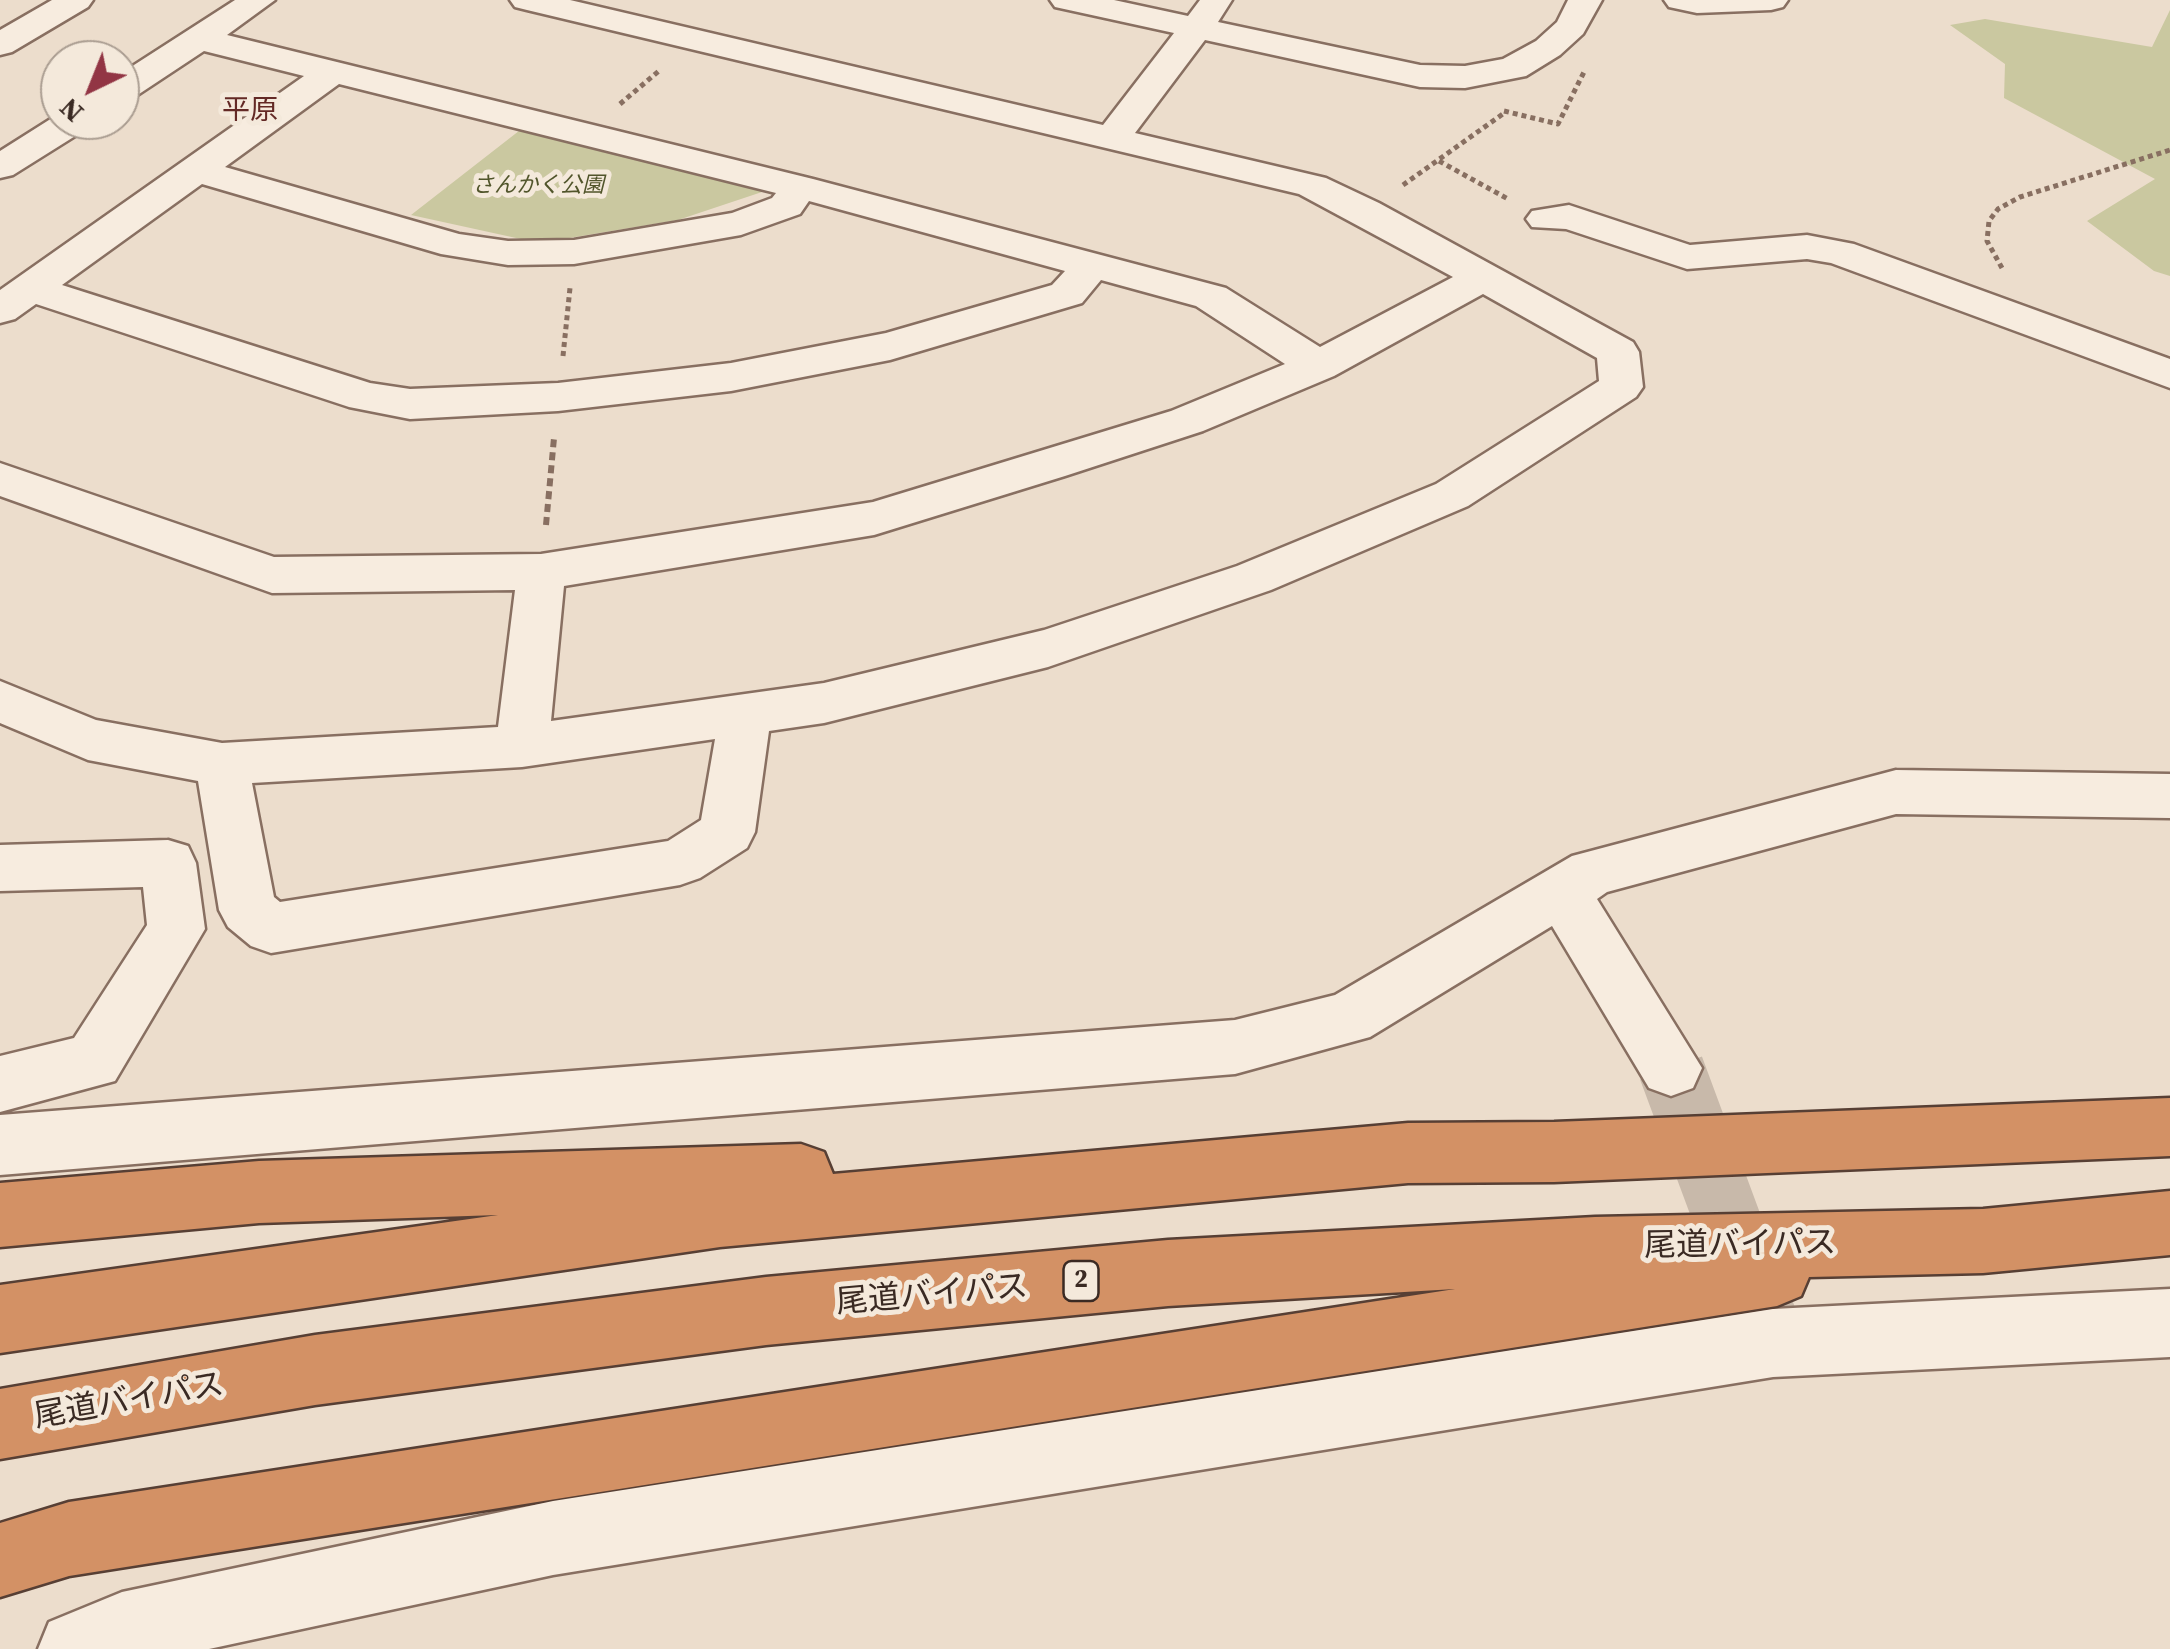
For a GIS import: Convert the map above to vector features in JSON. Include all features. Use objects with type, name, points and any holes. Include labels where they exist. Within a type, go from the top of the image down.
[{"type":"highway","points":[[0,1214],[259,1192],[1408,1153],[1554,1152],[2170,1126]]},
{"type":"highway","points":[[0,1319],[720,1216],[1408,1153]]},
{"type":"highway","name":"尾道バイパス","points":[[0,1424],[315,1370],[766,1312],[1110,1278],[1596,1250],[1983,1241],[2170,1223]]},
{"type":"highway","points":[[0,1560],[88,1536],[1983,1241]]},
{"type":"street","points":[[0,45],[76,0]]},
{"type":"street","points":[[140,77],[258,0]]},
{"type":"street","points":[[0,701],[88,739],[222,764],[522,746],[824,703],[1048,648],[1254,578],[1452,495],[1621,387],[1618,352],[1365,211],[1312,186],[527,0]]},
{"type":"street","points":[[1066,0],[1207,14],[1420,76],[1465,77],[1513,68],[1548,48],[1571,28],[1585,0]]},
{"type":"street","points":[[1681,0],[1772,0]]},
{"type":"street","points":[[1113,138],[1207,14]]},
{"type":"street","points":[[199,38],[798,187],[1211,297],[1319,366]]},
{"type":"street","points":[[16,300],[333,72]]},
{"type":"street","points":[[0,168],[44,140]]},
{"type":"street","points":[[200,171],[455,245],[508,253],[574,252],[740,223],[786,206],[798,187]]},
{"type":"street","points":[[1530,211],[1569,218],[1688,257],[1807,247],[1840,252],[2165,364]]},
{"type":"street","points":[[16,300],[365,397],[410,404],[558,397],[731,377],[890,346],[1066,294],[1091,266]]},
{"type":"street","points":[[0,479],[272,575],[541,572],[874,518],[1187,421],[1319,366],[1482,278]]},
{"type":"street","points":[[522,746],[541,572]]},
{"type":"street","points":[[222,764],[248,910],[271,928],[680,862],[727,832],[744,716]]},
{"type":"street","points":[[0,1146],[1235,1047],[1349,1018],[1592,874],[1896,792],[2170,796]]},
{"type":"street","points":[[0,868],[168,863],[176,929],[93,1061],[0,1084]]},
{"type":"street","points":[[1561,892],[1672,1068]]},
{"type":"street","points":[[76,1649],[122,1630],[552,1538],[1773,1343],[2170,1323]]},
{"type":"path","points":[[1365,211],[1507,111]]},
{"type":"path","points":[[2002,270],[1987,241],[1989,221],[1998,209],[2020,197],[2170,150]]},
{"type":"path","points":[[1439,161],[1530,211]]},
{"type":"green space","points":[[2170,10],[2170,276],[2154,271],[2087,221],[2155,179],[2004,98],[2005,64],[1950,25],[1985,19],[2152,47]]},
{"type":"green space","name":"さんかく公園","points":[[524,127],[777,187],[678,220],[539,243],[411,215]]},
{"type":"tunnel","points":[[1671,1068],[1773,1343]]},
{"type":"district","name":"平原","points":[[250,112]]}]
